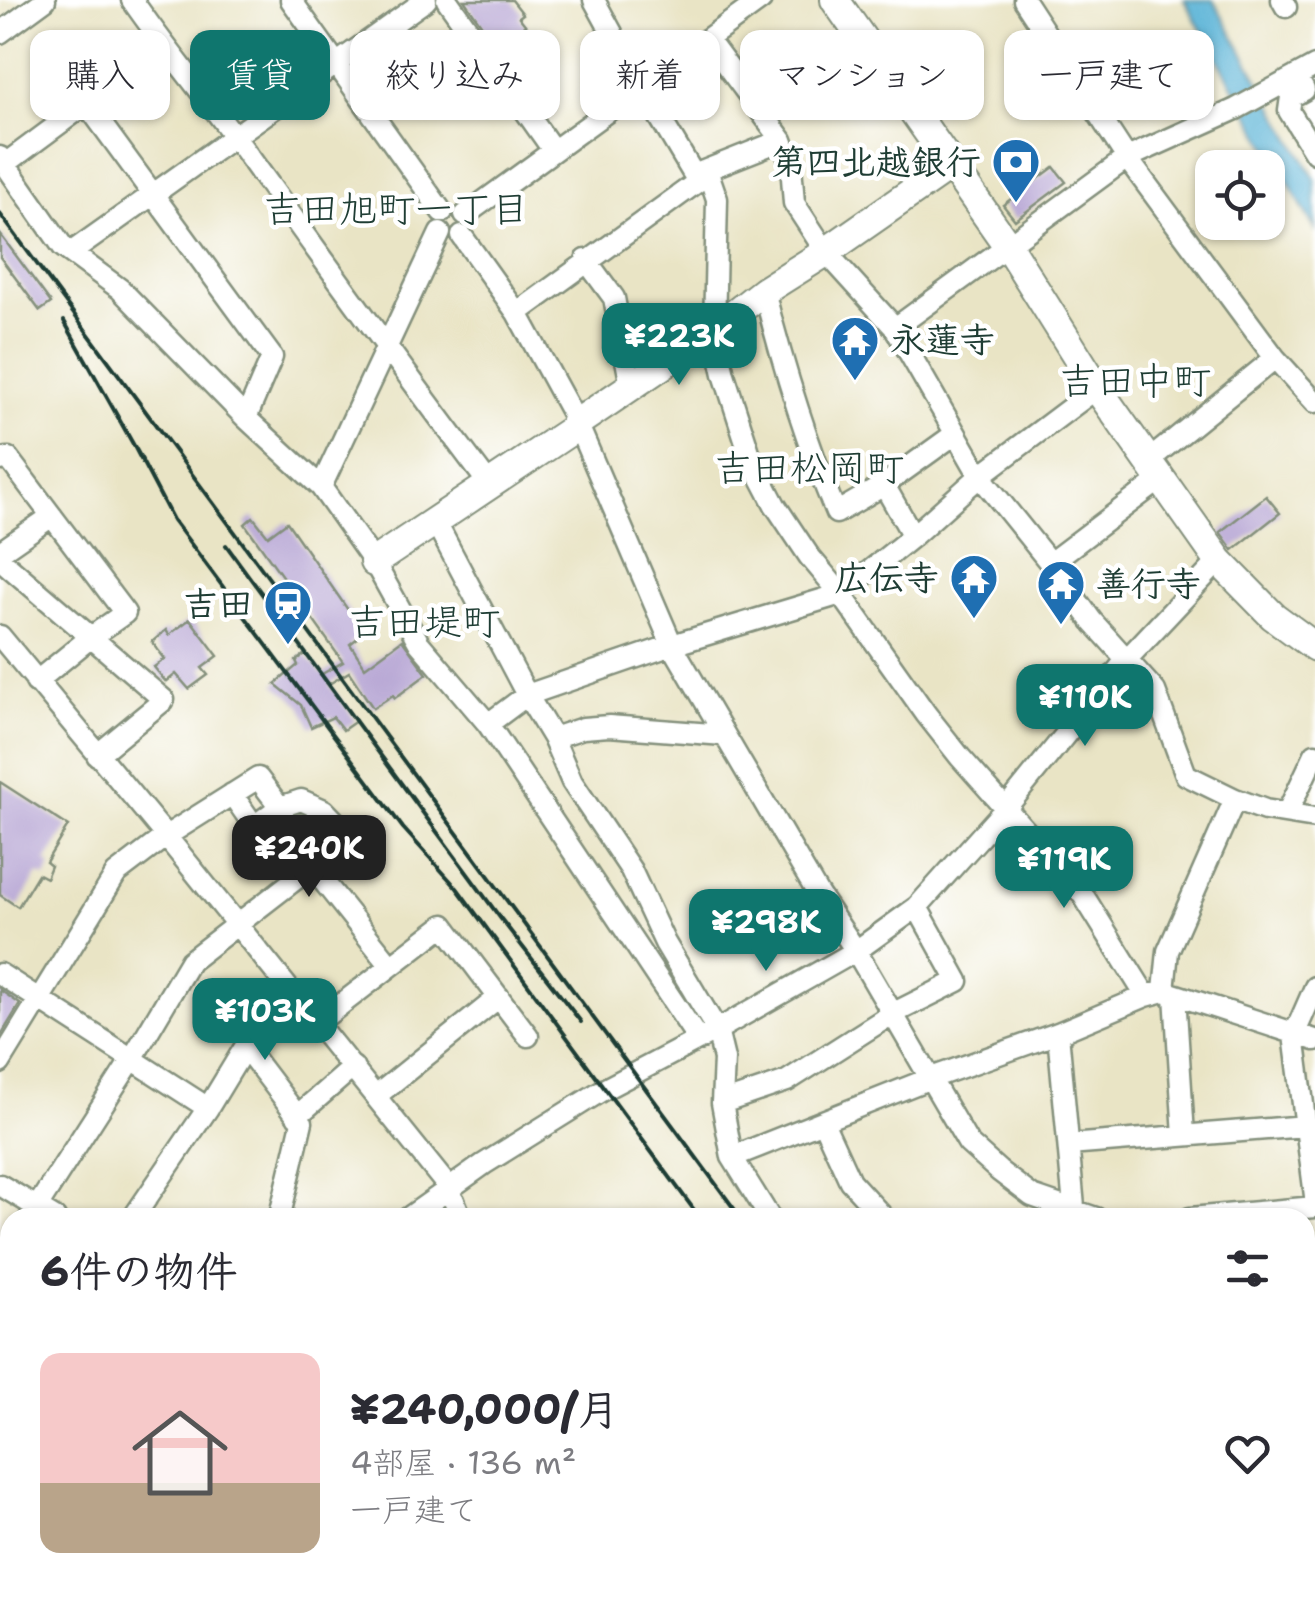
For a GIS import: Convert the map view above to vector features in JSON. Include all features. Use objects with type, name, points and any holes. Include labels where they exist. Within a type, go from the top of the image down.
[{"type":"main road","points":[[835,0],[1008,246],[1097,388],[1219,561],[1274,616],[1315,647]]},
{"type":"main road","points":[[374,562],[570,431],[764,291],[951,165]]},
{"type":"street","points":[[0,33],[46,0]]},
{"type":"street","points":[[132,0],[153,30]]},
{"type":"street","points":[[290,0],[442,212]]},
{"type":"street","points":[[72,252],[426,0]]},
{"type":"street","points":[[447,0],[553,150]]},
{"type":"street","points":[[594,0],[611,30]]},
{"type":"street","points":[[720,30],[761,0]]},
{"type":"street","points":[[1024,0],[1127,158],[1275,358],[1315,402]]},
{"type":"street","points":[[170,54],[489,484]]},
{"type":"street","points":[[720,55],[782,140],[792,165],[794,203],[826,252],[895,328],[980,476],[1092,621],[1155,691],[1186,775],[1265,810],[1315,818]]},
{"type":"street","points":[[895,328],[1127,158],[1236,109],[1315,66]]},
{"type":"street","points":[[1289,80],[1304,90],[1290,97],[1289,111],[1315,153]]},
{"type":"street","points":[[62,120],[2,161],[62,246],[120,289],[246,418],[320,487],[374,562],[419,642],[488,724],[724,1059],[722,1104],[732,1157],[764,1208]]},
{"type":"street","points":[[98,120],[272,357],[246,418]]},
{"type":"street","points":[[595,120],[553,150],[464,225],[450,240],[440,233],[436,220],[442,212],[457,208],[464,225],[577,424],[672,645],[968,1143],[1032,1196],[1059,1208]]},
{"type":"street","points":[[665,120],[717,200],[714,330],[724,374],[752,460],[775,505],[809,556],[842,594],[960,758],[1084,895],[1161,994],[1304,1038]]},
{"type":"street","points":[[517,313],[696,182],[701,173],[782,140]]},
{"type":"street","points":[[320,487],[440,233]]},
{"type":"street","points":[[586,260],[614,298],[631,386]]},
{"type":"street","points":[[764,291],[784,366],[836,513],[884,485],[955,434]]},
{"type":"street","points":[[1050,563],[1275,358]]},
{"type":"street","points":[[488,724],[527,695],[672,645],[842,594],[980,476],[1097,388]]},
{"type":"street","points":[[0,460],[8,458],[125,613],[90,636],[36,682]]},
{"type":"street","points":[[884,485],[913,536]]},
{"type":"street","points":[[52,516],[0,555],[164,700],[97,755]]},
{"type":"street","points":[[435,521],[553,738],[572,782],[631,870],[708,1034]]},
{"type":"street","points":[[422,1208],[601,1092],[856,951],[917,907],[1006,808],[1126,660],[1219,561]]},
{"type":"street","points":[[0,636],[317,1022],[449,1188],[457,1208]]},
{"type":"street","points":[[553,738],[583,728],[608,726],[724,735]]},
{"type":"street","points":[[1287,813],[1315,754]]},
{"type":"street","points":[[0,1064],[116,874],[166,836],[258,778],[280,808]]},
{"type":"street","points":[[44,1208],[190,962],[350,837],[324,810],[301,800],[280,808],[254,826],[232,794]]},
{"type":"street","points":[[1184,1135],[1161,994],[1168,951],[1235,799]]},
{"type":"street","points":[[312,867],[390,966]]},
{"type":"street","points":[[722,1104],[787,1081],[892,1014],[958,981],[917,907]]},
{"type":"street","points":[[317,1022],[444,925],[528,1036]]},
{"type":"street","points":[[0,974],[208,1108]]},
{"type":"street","points":[[1315,987],[1304,1038],[1304,1126],[1315,1196]]},
{"type":"street","points":[[732,1157],[931,1078],[1161,994]]},
{"type":"street","points":[[140,1208],[245,1048],[297,997]]},
{"type":"street","points":[[376,1096],[499,998]]},
{"type":"street","points":[[1058,1033],[1074,1208]]},
{"type":"street","points":[[245,1048],[302,1122],[282,1208]]},
{"type":"street","points":[[297,1116],[353,1068]]},
{"type":"street","points":[[823,1122],[850,1181],[875,1208]]},
{"type":"street","points":[[1069,1144],[1304,1126]]},
{"type":"street","points":[[0,1185],[32,1208]]},
{"type":"water","points":[[1184,0],[1213,0],[1315,179],[1315,229],[1285,177],[1285,150],[1270,150],[1214,52],[1214,30],[1201,30]]},
{"type":"building","points":[[464,0],[512,0],[523,14],[519,17],[528,30],[485,30]]},
{"type":"building","points":[[1054,167],[1066,182],[1015,220],[1003,205]]},
{"type":"building","points":[[0,234],[51,303],[40,311],[0,257]]},
{"type":"building","points":[[1266,496],[1280,513],[1233,550],[1220,532]]},
{"type":"building","points":[[253,517],[268,536],[287,522],[364,633],[350,644],[365,667],[402,640],[427,674],[395,698],[393,695],[373,708],[349,672],[329,684],[356,721],[343,730],[333,717],[311,727],[301,705],[275,684],[305,654],[322,674],[343,662],[245,524]]},
{"type":"building","points":[[190,619],[218,656],[202,668],[208,675],[189,689],[176,674],[166,682],[154,667],[165,659],[152,642],[166,630],[169,635]]},
{"type":"building","points":[[0,782],[68,826],[46,862],[51,866],[46,878],[38,874],[18,907],[0,895]]},
{"type":"building","points":[[0,990],[20,1004],[0,1037]]},
{"type":"railway","points":[[0,214],[734,1208]]},
{"type":"railway","points":[[64,321],[142,460]]},
{"type":"railway","points":[[135,448],[173,520],[403,828],[457,888],[693,1208]]},
{"type":"railway","points":[[226,545],[581,1022]]},
{"type":"place","name":"第四北越銀行","points":[[1016,204]]},
{"type":"place","name":"永蓮寺","points":[[855,382]]},
{"type":"place","name":"広伝寺","points":[[974,620]]},
{"type":"place","name":"善行寺","points":[[1061,626]]},
{"type":"place","name":"吉田","points":[[288,646]]},
{"type":"district","name":"吉田旭町一丁目","points":[[396,209]]},
{"type":"district","name":"吉田中町","points":[[1135,381]]},
{"type":"district","name":"吉田松岡町","points":[[809,468]]},
{"type":"district","name":"吉田堤町","points":[[424,622]]}]
